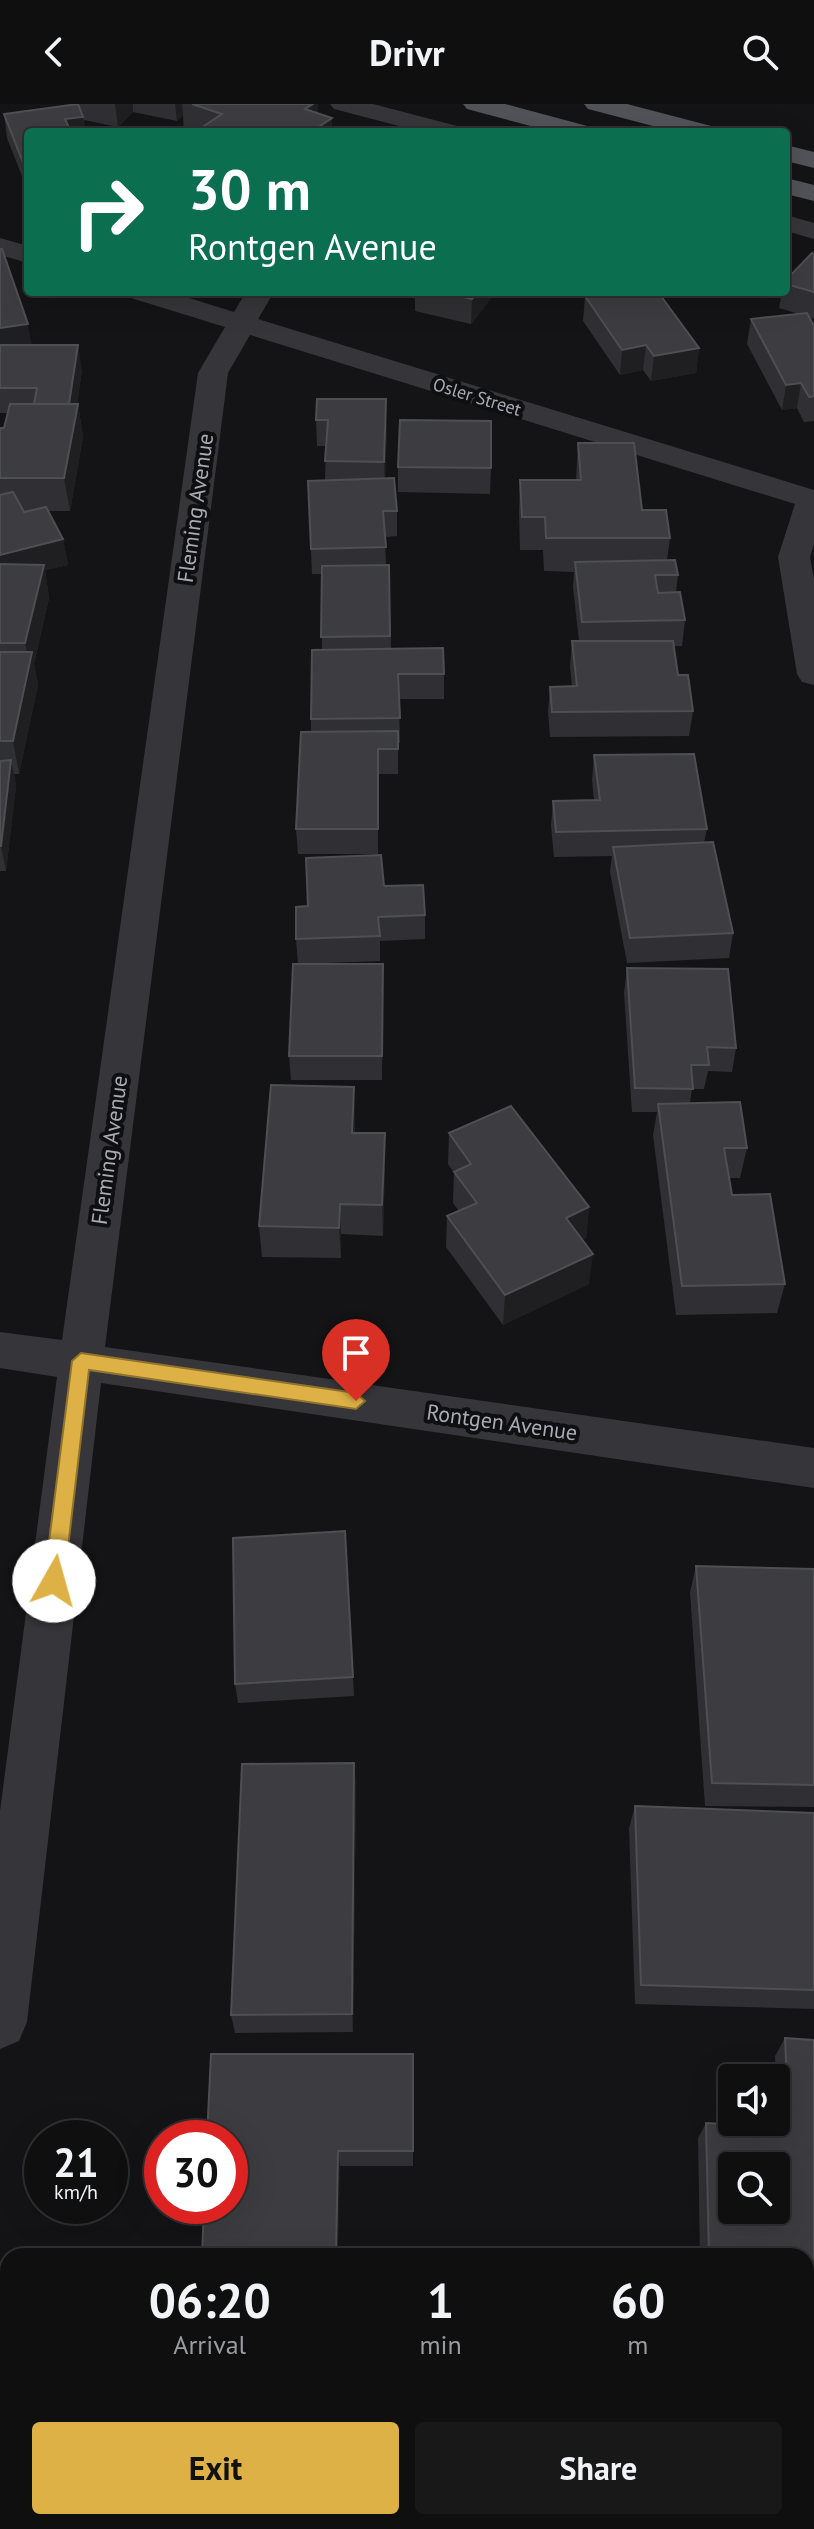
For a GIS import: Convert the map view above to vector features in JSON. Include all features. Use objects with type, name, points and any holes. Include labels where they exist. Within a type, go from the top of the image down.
[{"type":"main road","points":[[476,104],[567,128]]},
{"type":"main road","points":[[597,104],[690,128]]},
{"type":"main road","points":[[790,154],[814,160]]},
{"type":"main road","points":[[790,187],[814,193]]},
{"type":"street","points":[[343,104],[431,128]]},
{"type":"street","points":[[440,128],[462,104]]},
{"type":"street","points":[[790,224],[814,231]]},
{"type":"street","points":[[0,246],[24,254]]},
{"type":"street","name":"Osler Street","points":[[168,296],[250,308],[813,499]]},
{"type":"street","name":"Fleming Avenue","points":[[0,2022],[81,1361],[213,373],[250,308]]},
{"type":"street","points":[[813,499],[794,557],[814,674]]},
{"type":"street","name":"Rontgen Avenue","points":[[0,1350],[814,1468]]},
{"type":"building","points":[[78,104],[83,117],[65,119],[69,128],[24,128],[24,165],[4,114]]},
{"type":"building","points":[[192,104],[313,104],[305,109],[332,118],[317,128],[201,128],[222,114]]},
{"type":"building","points":[[2,249],[28,324],[0,328]]},
{"type":"building","points":[[814,254],[814,292],[790,285],[790,276]]},
{"type":"building","points":[[585,296],[661,296],[699,348],[654,356],[646,345],[622,350]]},
{"type":"building","points":[[807,313],[814,326],[814,396],[809,397],[801,383],[786,385],[751,319]]},
{"type":"building","points":[[0,345],[78,345],[69,404],[34,404],[37,388],[0,388]]},
{"type":"building","points":[[317,399],[386,399],[384,462],[325,461],[328,420],[316,420]]},
{"type":"building","points":[[10,404],[78,404],[64,478],[0,478],[0,428],[4,428]]},
{"type":"building","points":[[400,420],[491,421],[491,468],[398,467]]},
{"type":"building","points":[[578,443],[634,443],[642,510],[666,510],[670,538],[546,538],[545,517],[522,517],[520,480],[581,480]]},
{"type":"building","points":[[394,478],[397,511],[383,511],[386,547],[311,549],[308,481]]},
{"type":"building","points":[[13,492],[24,512],[46,507],[63,539],[0,555],[0,495]]},
{"type":"building","points":[[675,560],[678,575],[655,575],[658,593],[680,592],[685,620],[582,622],[575,562]]},
{"type":"building","points":[[0,564],[44,565],[25,643],[0,643]]},
{"type":"building","points":[[389,565],[390,636],[321,637],[322,566]]},
{"type":"building","points":[[572,641],[673,641],[678,675],[688,675],[693,711],[552,712],[550,687],[577,686]]},
{"type":"building","points":[[443,648],[444,674],[398,674],[400,718],[311,719],[312,650]]},
{"type":"building","points":[[0,652],[32,652],[13,741],[0,741]]},
{"type":"building","points":[[398,731],[398,749],[378,749],[378,829],[296,829],[301,732]]},
{"type":"building","points":[[694,754],[707,829],[556,832],[553,801],[600,800],[594,755]]},
{"type":"building","points":[[11,760],[1,846],[0,846],[0,761]]},
{"type":"building","points":[[713,842],[733,933],[630,938],[613,847]]},
{"type":"building","points":[[381,855],[384,886],[423,885],[425,915],[378,917],[380,936],[296,939],[296,907],[308,906],[306,858]]},
{"type":"building","points":[[293,964],[383,964],[382,1056],[289,1056]]},
{"type":"building","points":[[627,968],[728,969],[736,1048],[707,1047],[709,1065],[691,1065],[693,1089],[635,1088]]},
{"type":"building","points":[[271,1085],[354,1087],[352,1133],[385,1133],[382,1205],[340,1204],[339,1228],[259,1226]]},
{"type":"building","points":[[740,1102],[747,1148],[724,1148],[732,1195],[770,1194],[785,1284],[682,1286],[658,1104]]},
{"type":"building","points":[[511,1106],[589,1207],[566,1218],[593,1254],[505,1295],[447,1216],[477,1203],[454,1172],[471,1164],[449,1133]]},
{"type":"building","points":[[345,1531],[353,1677],[235,1684],[233,1538]]},
{"type":"building","points":[[696,1566],[814,1569],[814,1785],[712,1783]]},
{"type":"building","points":[[354,1763],[352,2014],[231,2015],[242,1764]]},
{"type":"building","points":[[635,1806],[814,1813],[814,1990],[641,1985]]},
{"type":"building","points":[[785,2038],[814,2040],[814,2248],[709,2248],[706,2123],[718,2124],[718,2136],[790,2136],[790,2064],[786,2064]]},
{"type":"building","points":[[211,2054],[413,2054],[413,2151],[338,2151],[336,2248],[202,2248],[203,2224],[248,2224],[248,2120],[208,2120]]},
{"type":"route","points":[[54,1581],[81,1361],[356,1401]]}]
